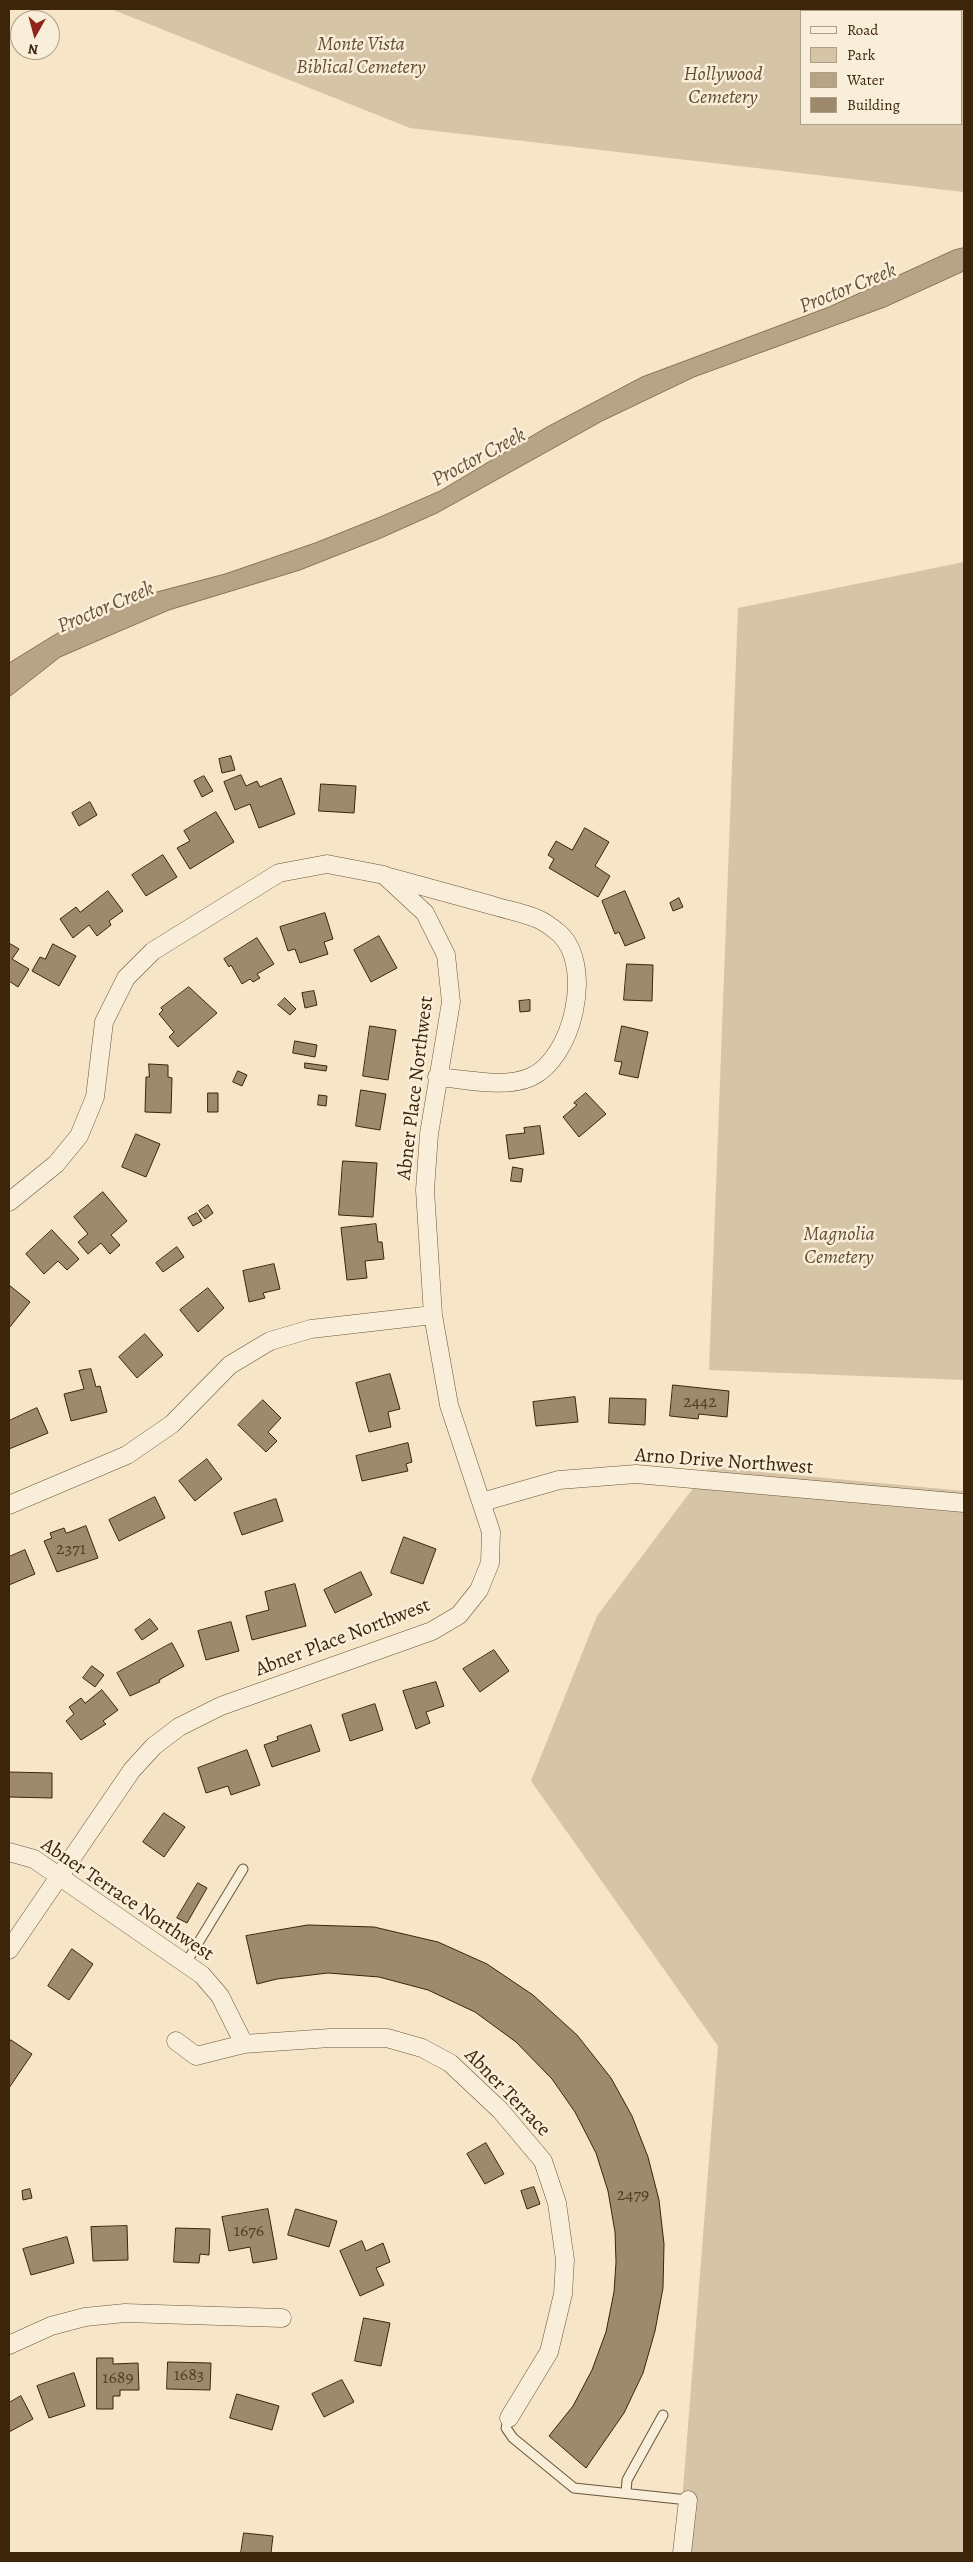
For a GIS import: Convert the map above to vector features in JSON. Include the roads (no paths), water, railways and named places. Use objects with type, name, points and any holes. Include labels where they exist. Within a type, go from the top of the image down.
[{"type":"street","points":[[9,1202],[56,1164],[79,1136],[95,1097],[104,1022],[126,978],[153,951],[279,873],[327,864],[384,876],[540,919],[561,936],[575,962],[577,986],[568,1034],[558,1054],[545,1068],[531,1077],[510,1083],[437,1077]]},
{"type":"street","name":"Abner Place Northwest","points":[[9,1950],[132,1770],[154,1746],[180,1727],[221,1706],[432,1631],[459,1615],[479,1590],[490,1563],[491,1532],[449,1405],[433,1315],[425,1190],[428,1134],[451,1002],[446,955],[425,913],[384,876]]},
{"type":"street","points":[[9,1505],[128,1455],[172,1424],[230,1365],[270,1341],[311,1329],[433,1315]]},
{"type":"street","name":"Arno Drive Northwest","points":[[482,1502],[559,1480],[636,1474],[964,1503]]},
{"type":"street","name":"Abner Terrace Northwest","points":[[9,1852],[34,1858],[58,1878],[202,1975],[220,1996],[244,2044]]},
{"type":"street","name":"Abner Terrace","points":[[176,2041],[196,2056],[244,2044],[330,2038],[387,2038],[422,2048],[450,2063],[486,2097],[543,2161],[558,2212],[565,2260],[563,2294],[549,2352],[508,2418]]},
{"type":"street","points":[[9,2345],[51,2326],[85,2318],[125,2313],[282,2318]]},
{"type":"street","points":[[682,2553],[688,2500]]},
{"type":"lane","points":[[186,1964],[243,1869]]},
{"type":"lane","points":[[626,2492],[627,2480],[663,2415]]},
{"type":"lane","points":[[508,2418],[506,2428],[513,2438],[574,2488],[688,2500]]},
{"type":"water","points":[[964,248],[964,271],[885,307],[694,377],[602,421],[437,513],[381,538],[300,570],[169,610],[60,657],[9,697],[9,663],[56,634],[108,610],[153,593],[225,574],[315,543],[380,517],[440,491],[547,427],[642,377],[829,307],[954,250]]},
{"type":"park label","name":"Monte Vista Biblical Cemetery","points":[[361,56]]},
{"type":"park label","name":"Hollywood Cemetery","points":[[723,86]]},
{"type":"park label","name":"Magnolia Cemetery","points":[[839,1246]]},
{"type":"water label","name":"Proctor Creek","points":[[848,289]]},
{"type":"water label","name":"Proctor Creek","points":[[479,458]]},
{"type":"water label","name":"Proctor Creek","points":[[106,608]]}]
